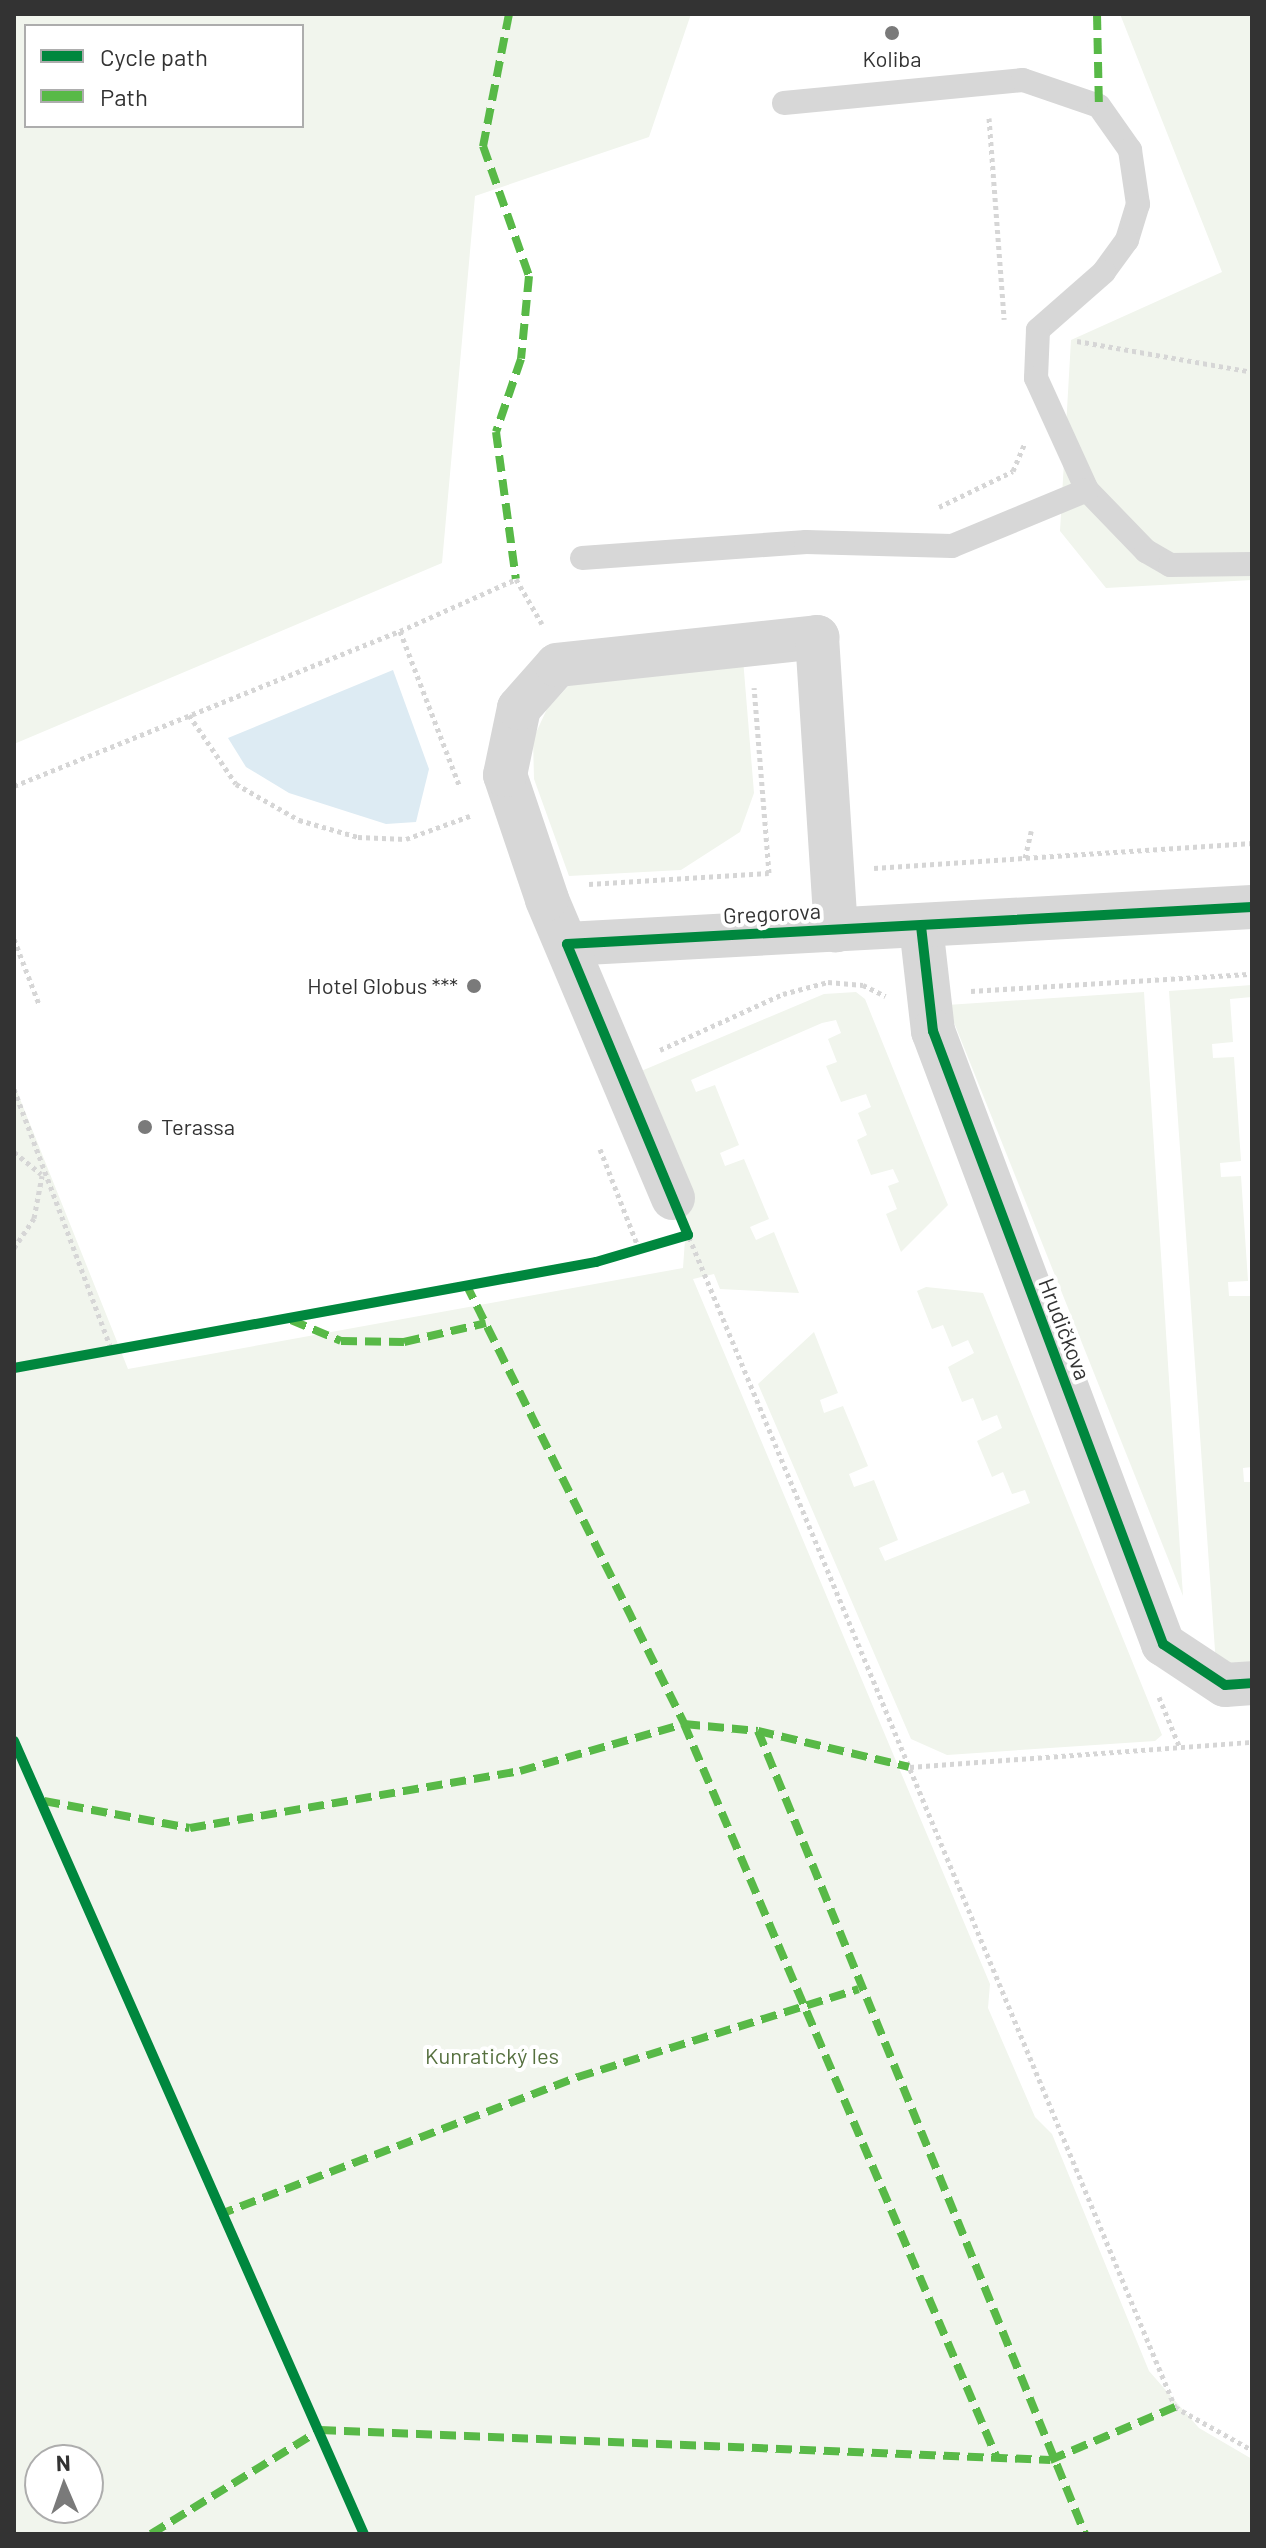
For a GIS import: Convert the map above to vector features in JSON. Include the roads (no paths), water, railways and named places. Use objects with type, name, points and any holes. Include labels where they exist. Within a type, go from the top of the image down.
[{"type":"street","name":"Gregorova","points":[[680,1216],[567,944],[505,775],[519,708],[557,665],[817,637],[836,930]]},
{"type":"street","name":"Gregorova","points":[[567,944],[1252,907]]},
{"type":"street","name":"Hrudičkova","points":[[921,926],[933,1031],[1163,1644],[1225,1685],[1252,1683]]},
{"type":"lane","points":[[784,103],[1023,80],[1099,106],[1130,150],[1138,204],[1127,240],[1104,272],[1038,330],[1036,378],[1087,490],[1146,551],[1170,565],[1252,564]]},
{"type":"lane","points":[[582,558],[806,542],[952,546],[1087,490]]},
{"type":"place","name":"Koliba","points":[[892,33]]},
{"type":"place","name":"Hotel Globus ***","points":[[474,986]]},
{"type":"place","name":"Terassa","points":[[145,1127]]},
{"type":"park label","name":"Kunratický les","points":[[492,2056]]}]
